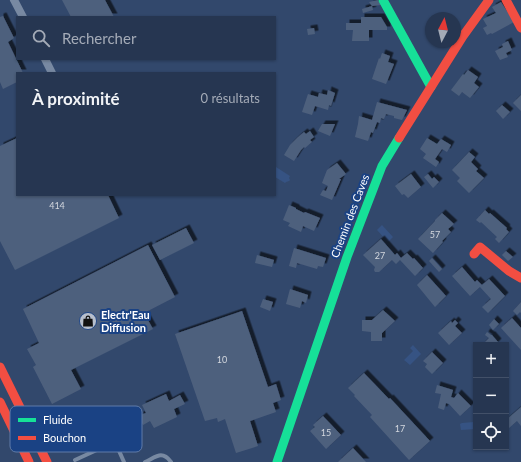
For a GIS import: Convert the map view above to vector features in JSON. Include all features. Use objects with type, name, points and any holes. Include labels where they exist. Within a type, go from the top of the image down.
[{"type":"street","points":[[14,0],[22,16]]},
{"type":"street","points":[[383,0],[431,86]]},
{"type":"street","name":"Chemin des Caves","points":[[277,462],[347,257],[382,166],[463,36],[489,0]]},
{"type":"street","points":[[506,0],[521,28]]},
{"type":"street","points":[[46,60],[52,72]]},
{"type":"street","points":[[474,254],[480,247],[509,271],[521,278]]},
{"type":"street","points":[[0,367],[19,406]]},
{"type":"street","points":[[0,402],[10,423]]},
{"type":"street","points":[[24,452],[29,462]]},
{"type":"street","points":[[42,452],[47,462]]},
{"type":"lane","points":[[76,460],[93,452]]},
{"type":"lane","points":[[120,452],[124,462]]},
{"type":"lane","points":[[145,462],[161,455],[166,456],[171,462]]},
{"type":"water","points":[[276,167],[290,176],[290,180],[285,183],[276,178]]},
{"type":"water","points":[[382,225],[393,237],[388,242],[377,230]]},
{"type":"water","points":[[413,345],[421,354],[410,365],[404,360],[413,351],[410,348]]},
{"type":"water","points":[[473,422],[473,429],[461,430],[460,424]]},
{"type":"building","points":[[62,0],[105,0],[113,16],[70,16]]},
{"type":"building","points":[[378,0],[381,5],[372,6],[369,2]]},
{"type":"building","points":[[501,2],[514,22],[492,34],[487,35],[483,28],[487,26],[483,19],[496,13],[492,7]]},
{"type":"building","points":[[372,6],[373,10],[363,13],[362,9]]},
{"type":"building","points":[[3,16],[14,38],[8,42],[23,72],[16,72],[16,82],[3,89],[0,82],[0,17]]},
{"type":"building","points":[[361,17],[381,17],[387,27],[387,30],[369,30],[369,41],[352,41],[353,30],[346,30],[346,23],[361,23]]},
{"type":"building","points":[[314,28],[315,34],[308,35],[307,29]]},
{"type":"building","points":[[508,41],[512,50],[506,53],[508,57],[500,60],[495,51],[503,47],[502,44]]},
{"type":"building","points":[[382,53],[390,56],[388,62],[394,64],[386,84],[372,79]]},
{"type":"building","points":[[468,70],[478,77],[474,83],[479,87],[470,98],[462,92],[459,96],[451,90],[463,74],[464,75]]},
{"type":"building","points":[[328,90],[335,93],[331,106],[329,105],[328,110],[315,106],[312,115],[302,112],[308,94],[318,97],[319,93],[327,95]]},
{"type":"building","points":[[521,95],[521,111],[513,103]]},
{"type":"building","points":[[377,102],[407,110],[402,120],[386,114],[384,119],[381,118],[380,123],[377,122],[368,141],[355,137],[359,116],[372,120]]},
{"type":"building","points":[[502,105],[510,112],[503,119],[496,111]]},
{"type":"building","points":[[322,124],[335,124],[330,136],[318,131]]},
{"type":"building","points":[[310,131],[314,137],[310,140],[312,142],[301,150],[294,161],[284,155],[290,145],[298,137],[304,132],[306,134]]},
{"type":"building","points":[[16,138],[16,196],[108,196],[119,218],[15,270],[0,241],[0,146]]},
{"type":"building","points":[[427,138],[437,144],[441,139],[451,145],[447,152],[442,149],[435,159],[439,162],[436,167],[423,158],[426,154],[420,149]]},
{"type":"building","points":[[469,152],[475,157],[471,162],[478,169],[476,171],[484,178],[469,193],[457,181],[460,178],[452,170]]},
{"type":"building","points":[[337,163],[346,174],[339,179],[341,179],[332,200],[320,195],[323,190],[326,191],[328,186],[322,183],[327,170]]},
{"type":"building","points":[[411,174],[421,187],[408,198],[404,194],[402,195],[395,186]]},
{"type":"building","points":[[428,174],[432,179],[434,177],[439,182],[433,188],[424,177]]},
{"type":"building","points":[[289,205],[304,213],[305,212],[320,218],[314,231],[303,226],[301,232],[288,226],[290,223],[283,220]]},
{"type":"building","points":[[485,210],[507,228],[506,229],[509,232],[499,243],[495,239],[497,237],[481,222],[480,223],[476,220]]},
{"type":"building","points":[[442,213],[454,224],[448,229],[451,232],[433,253],[418,239]]},
{"type":"building","points":[[186,228],[194,243],[160,260],[152,245]]},
{"type":"building","points":[[381,239],[395,255],[397,253],[401,258],[407,253],[423,268],[415,276],[400,260],[396,264],[392,260],[379,272],[375,272],[375,267],[363,255]]},
{"type":"building","name":"Electr'Eau Diffusion","points":[[148,245],[175,297],[144,313],[153,329],[71,370],[81,389],[52,404],[33,367],[36,365],[27,349],[39,343],[23,309]]},
{"type":"building","points":[[294,248],[326,258],[323,267],[318,266],[317,269],[297,263],[296,268],[289,266]]},
{"type":"building","points":[[506,251],[513,257],[508,261],[502,255]]},
{"type":"building","points":[[257,255],[274,260],[272,267],[255,263]]},
{"type":"building","points":[[432,258],[442,269],[439,272],[429,261]]},
{"type":"building","points":[[462,267],[475,282],[477,280],[482,285],[489,279],[505,296],[488,313],[482,307],[491,299],[480,287],[470,296],[452,276]]},
{"type":"building","points":[[427,275],[446,296],[435,307],[417,285]]},
{"type":"building","points":[[290,289],[308,295],[306,303],[302,301],[300,308],[286,304]]},
{"type":"building","points":[[263,299],[273,302],[270,311],[260,307]]},
{"type":"building","points":[[521,302],[521,313],[520,312],[517,315],[513,311]]},
{"type":"building","points":[[383,310],[395,321],[382,333],[382,341],[371,341],[371,332],[362,331],[362,320],[372,320]]},
{"type":"building","points":[[242,311],[268,387],[276,384],[281,400],[273,403],[276,412],[250,421],[258,446],[236,453],[225,419],[218,422],[217,418],[205,421],[175,334]]},
{"type":"building","points":[[512,318],[521,328],[521,350],[501,328]]},
{"type":"building","points":[[494,319],[499,324],[493,330],[489,325]]},
{"type":"building","points":[[455,320],[458,323],[455,326],[462,333],[449,345],[438,333],[451,321],[452,323]]},
{"type":"building","points":[[487,332],[498,342],[485,342],[489,338],[485,335]]},
{"type":"building","points":[[432,352],[443,363],[432,374],[425,367],[427,364],[423,361]]},
{"type":"building","points":[[364,373],[389,399],[390,398],[430,441],[409,460],[370,417],[372,415],[348,388]]},
{"type":"building","points":[[437,385],[453,390],[451,397],[454,398],[458,393],[471,406],[460,416],[449,404],[446,403],[444,410],[438,408],[441,394],[435,393]]},
{"type":"building","points":[[166,394],[169,401],[180,395],[185,404],[174,409],[177,417],[154,428],[150,421],[143,425],[142,414],[146,413],[142,405]]},
{"type":"building","points":[[521,407],[521,426],[517,421],[509,428],[509,417]]},
{"type":"building","points":[[323,416],[341,435],[326,449],[310,431],[315,427],[313,425]]},
{"type":"building","points":[[353,448],[366,462],[338,462]]},
{"type":"traffic: fast","points":[[383,0],[431,87]]},
{"type":"traffic: fast","points":[[277,462],[347,257],[382,166],[399,138]]},
{"type":"traffic: jam","points":[[399,138],[463,36],[489,0]]},
{"type":"traffic: jam","points":[[506,0],[521,28]]},
{"type":"traffic: jam","points":[[474,254],[480,247],[509,271],[521,278]]},
{"type":"traffic: jam","points":[[0,367],[19,406]]},
{"type":"traffic: jam","points":[[0,402],[10,423]]},
{"type":"traffic: jam","points":[[24,452],[29,462]]},
{"type":"traffic: jam","points":[[42,452],[47,462]]},
{"type":"place","name":"Electr'Eau Diffusion","points":[[88,321]]}]
